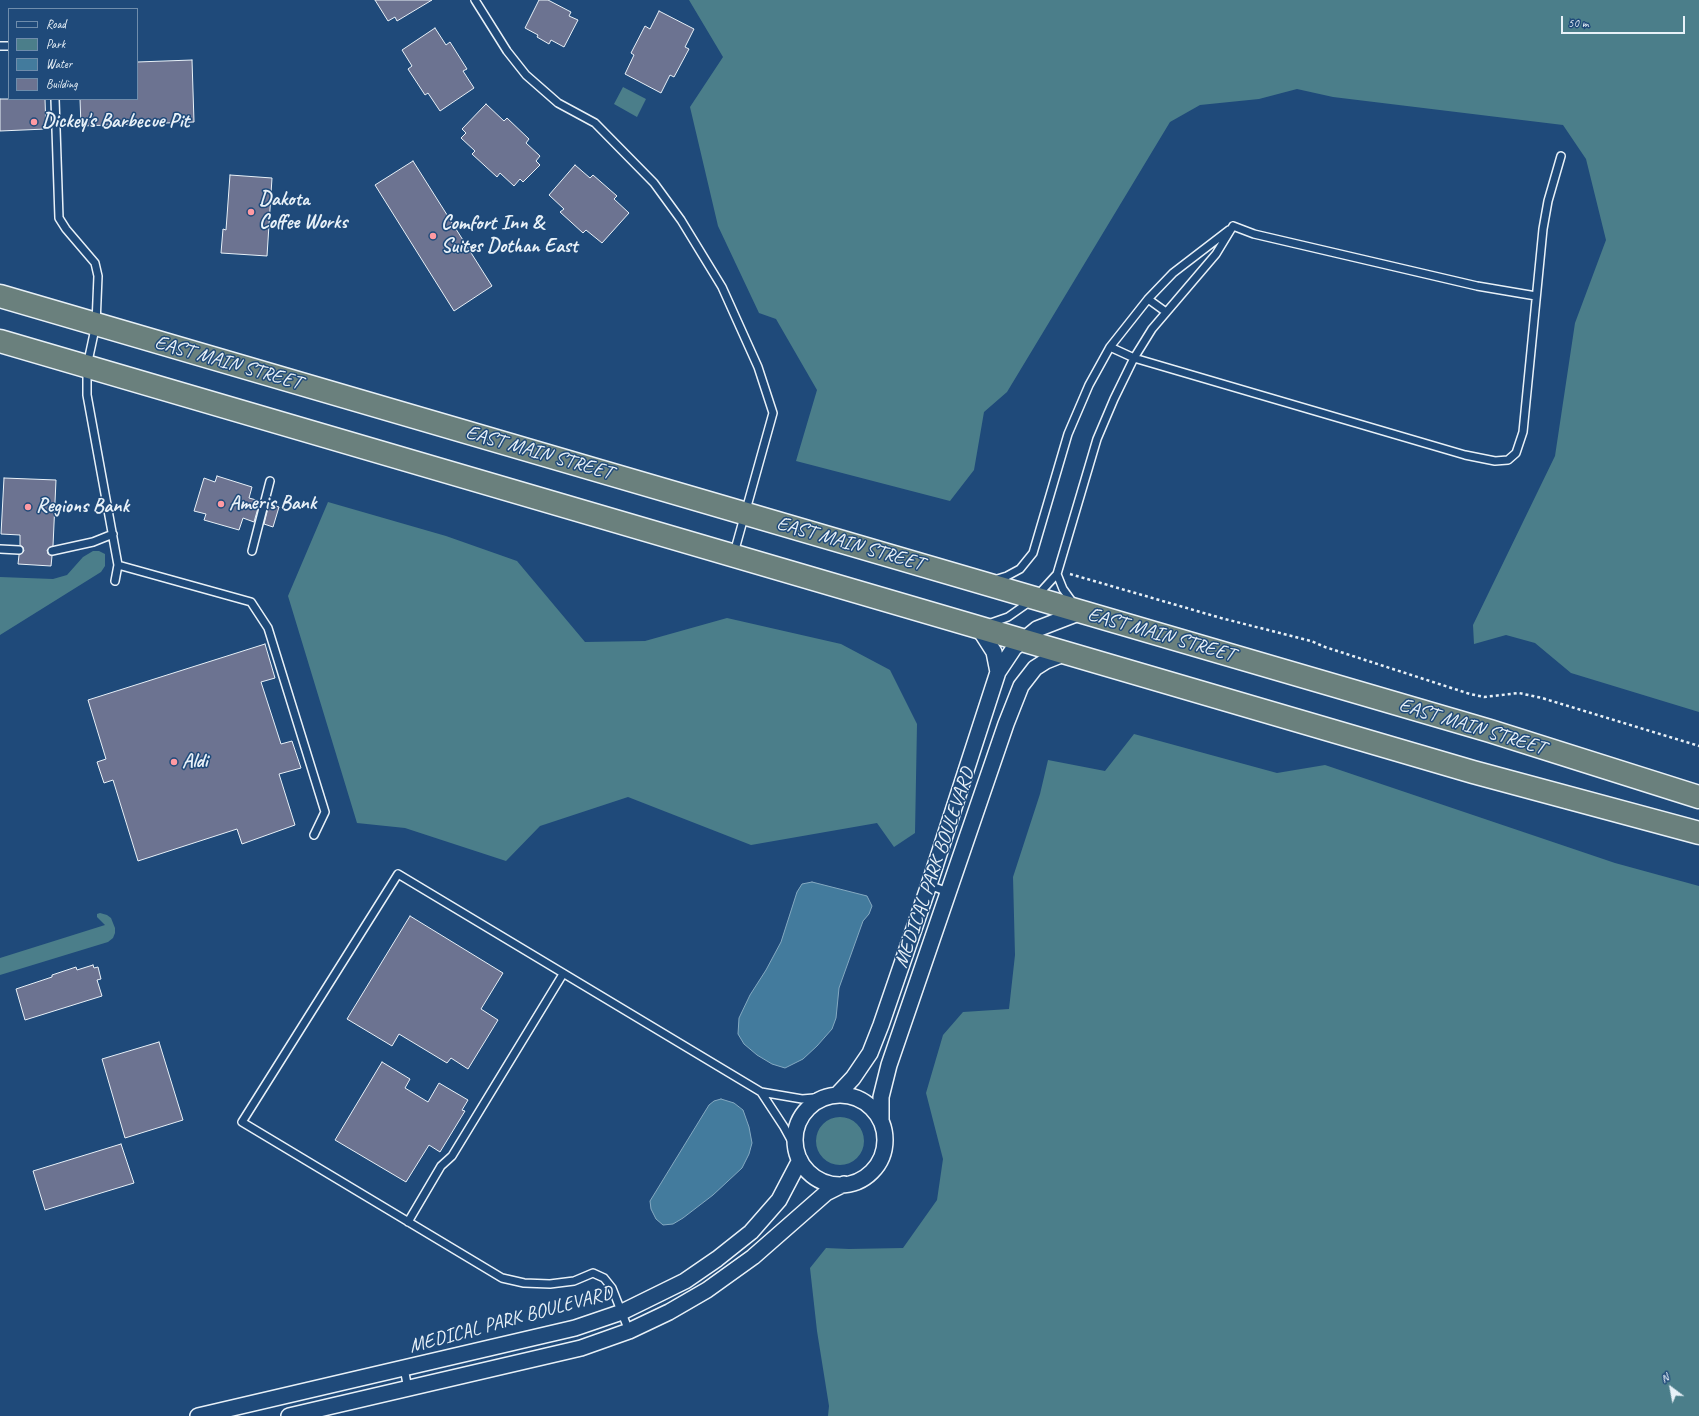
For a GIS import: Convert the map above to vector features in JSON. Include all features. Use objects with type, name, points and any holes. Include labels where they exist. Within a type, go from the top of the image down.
[{"type":"highway","name":"EAST MAIN STREET","points":[[0,296],[1490,731],[1699,797]]},
{"type":"highway","name":"EAST MAIN STREET","points":[[0,342],[87,366],[255,417],[733,555],[1473,772],[1699,833]]},
{"type":"street","name":"MEDICAL PARK BOULEVARD","points":[[831,1096],[854,1078],[870,1053],[929,885],[998,672],[1005,659],[1022,640],[1037,629],[1051,622],[1081,612]]},
{"type":"street","name":"MEDICAL PARK BOULEVARD","points":[[978,627],[994,652],[998,672]]},
{"type":"street","name":"MEDICAL PARK BOULEVARD","points":[[881,1120],[881,1097],[889,1065],[1020,686],[1035,668],[1046,661],[1066,653]]},
{"type":"street","points":[[831,1096],[847,1096],[858,1099],[875,1111],[881,1120],[885,1141],[883,1152],[879,1162],[873,1170],[864,1177],[844,1184],[834,1184],[823,1181],[806,1169],[798,1155],[795,1139],[801,1118],[812,1106],[831,1096]]},
{"type":"street","name":"MEDICAL PARK BOULEVARD","points":[[198,1416],[235,1412],[404,1368],[575,1328],[622,1312],[685,1281],[717,1259],[751,1232],[779,1200],[798,1155]]},
{"type":"street","name":"MEDICAL PARK BOULEVARD","points":[[290,1416],[581,1348],[629,1331],[670,1312],[707,1290],[753,1257],[826,1193],[844,1184]]},
{"type":"lane","points":[[475,0],[507,52],[526,75],[558,103],[595,123],[654,183],[681,220],[722,287],[758,367],[773,414],[733,555]]},
{"type":"lane","points":[[55,100],[59,218],[66,229],[95,263],[98,276],[96,324],[87,366],[87,395],[118,565],[116,581]]},
{"type":"lane","points":[[1110,348],[1134,358],[1465,455],[1495,461],[1508,460],[1516,453],[1523,432],[1544,222],[1548,201],[1561,156]]},
{"type":"lane","points":[[1233,226],[1269,238],[1477,286],[1536,296]]},
{"type":"lane","points":[[984,583],[1007,576],[1020,569],[1033,553],[1068,434],[1089,386],[1110,348],[1148,299],[1173,273],[1233,226]]},
{"type":"lane","points":[[978,627],[1008,618],[1036,598],[1058,572],[1097,439],[1134,358],[1152,329],[1216,254],[1233,226]]},
{"type":"lane","points":[[1148,299],[1166,312]]},
{"type":"lane","points":[[252,551],[270,481]]},
{"type":"lane","points":[[52,551],[93,542],[113,534]]},
{"type":"lane","points":[[0,549],[19,550]]},
{"type":"lane","points":[[118,565],[251,602],[268,628],[325,812],[314,835]]},
{"type":"lane","points":[[1058,572],[1070,600],[1081,612]]},
{"type":"lane","points":[[629,1331],[612,1288],[604,1278],[593,1273],[574,1281],[550,1284],[524,1283],[502,1278],[242,1122],[398,874],[761,1092],[802,1099],[831,1096]]},
{"type":"lane","points":[[929,885],[948,892]]},
{"type":"lane","points":[[408,1222],[441,1166],[452,1156],[563,974]]},
{"type":"lane","points":[[761,1092],[784,1127],[798,1155]]},
{"type":"lane","points":[[404,1368],[408,1388]]},
{"type":"path","points":[[1058,572],[1221,618],[1311,641],[1325,647],[1470,694],[1484,697],[1519,693],[1542,698],[1699,746]]},
{"type":"green space","points":[[689,0],[1699,0],[1699,712],[1571,673],[1535,643],[1506,635],[1474,644],[1473,625],[1555,456],[1575,323],[1606,240],[1586,159],[1563,125],[1333,97],[1297,89],[1259,99],[1200,105],[1170,122],[1007,392],[984,412],[974,470],[950,501],[796,461],[817,390],[776,319],[759,313],[718,226],[690,107],[723,57]]},
{"type":"green space","points":[[623,87],[646,99],[637,117],[614,104]]},
{"type":"green space","points":[[328,502],[446,536],[517,561],[585,642],[645,641],[727,618],[841,644],[890,670],[917,724],[915,833],[894,847],[877,823],[751,845],[628,797],[540,826],[506,861],[405,828],[357,823],[288,596]]},
{"type":"green space","points":[[93,551],[99,551],[105,554],[105,566],[101,572],[0,635],[0,577],[53,579],[67,575],[83,557]]},
{"type":"green space","points":[[1134,734],[1277,773],[1325,765],[1615,863],[1699,886],[1699,1416],[828,1416],[829,1406],[817,1331],[810,1268],[826,1248],[903,1248],[937,1200],[943,1159],[926,1093],[943,1035],[963,1012],[1009,1009],[1015,955],[1013,877],[1040,794],[1048,760],[1105,771]]},
{"type":"green space","points":[[100,913],[111,918],[115,928],[113,938],[108,942],[0,975],[0,958],[105,925],[97,917],[97,914]]},
{"type":"green space","points":[[835,1117],[845,1117],[854,1121],[860,1127],[863,1132],[863,1150],[854,1161],[845,1165],[835,1165],[826,1161],[820,1155],[816,1146],[816,1136],[820,1127],[826,1121]]},
{"type":"water","points":[[812,882],[867,896],[872,906],[869,914],[863,921],[839,988],[836,1018],[832,1029],[803,1059],[785,1068],[772,1064],[757,1055],[744,1044],[738,1034],[739,1018],[750,995],[781,942],[797,892],[802,884]]},
{"type":"water","points":[[721,1099],[734,1103],[743,1110],[749,1127],[752,1143],[749,1154],[742,1168],[713,1195],[673,1224],[663,1225],[656,1219],[651,1209],[650,1201],[709,1105],[714,1101]]},
{"type":"building","points":[[375,0],[432,0],[397,21],[395,17],[388,21]]},
{"type":"building","points":[[539,0],[548,0],[571,12],[569,16],[578,20],[564,47],[551,40],[549,44],[537,37],[538,35],[525,28]]},
{"type":"building","points":[[659,11],[694,29],[685,47],[689,49],[674,77],[670,75],[661,93],[625,74],[634,55],[631,53],[645,26],[650,29]]},
{"type":"building","points":[[435,28],[446,45],[450,42],[467,69],[463,71],[474,88],[440,111],[428,93],[425,95],[408,69],[412,66],[402,50]]},
{"type":"building","points":[[192,60],[194,122],[81,126],[80,100],[138,100],[138,62]]},
{"type":"building","points":[[0,99],[45,100],[46,129],[0,131]]},
{"type":"building","points":[[486,104],[504,121],[507,118],[529,139],[526,143],[540,156],[536,161],[540,165],[523,182],[520,179],[514,186],[500,173],[497,177],[472,154],[475,151],[461,138],[466,133],[462,129]]},
{"type":"building","name":"Comfort Inn & Suites Dothan East","points":[[413,161],[492,286],[454,311],[375,185]]},
{"type":"building","points":[[575,165],[590,178],[593,175],[617,196],[614,199],[629,213],[602,243],[586,230],[583,233],[560,212],[564,209],[549,195]]},
{"type":"building","points":[[230,175],[272,178],[267,256],[221,253],[223,229],[226,230]]},
{"type":"building","name":"Ameris Bank","points":[[217,476],[252,487],[249,498],[260,501],[254,522],[243,518],[239,530],[204,520],[206,514],[194,511],[204,478],[215,482]]},
{"type":"building","name":"Regions Bank","points":[[4,478],[56,480],[53,546],[47,550],[48,554],[52,556],[51,566],[18,564],[19,555],[24,551],[23,547],[20,545],[20,535],[1,534]]},
{"type":"building","points":[[269,504],[279,507],[273,527],[264,524]]},
{"type":"building","points":[[265,644],[275,678],[261,682],[281,744],[292,741],[301,768],[279,774],[295,825],[242,844],[237,829],[138,861],[113,780],[104,783],[97,762],[106,759],[88,700]]},
{"type":"building","points":[[410,916],[503,973],[481,1009],[498,1020],[468,1069],[451,1058],[447,1063],[399,1034],[392,1046],[347,1019]]},
{"type":"building","points":[[93,965],[94,968],[98,967],[101,979],[97,980],[102,996],[25,1020],[16,989],[76,967],[77,970]]},
{"type":"building","points":[[159,1042],[183,1120],[125,1138],[102,1059]]},
{"type":"building","points":[[382,1062],[410,1079],[405,1088],[428,1102],[439,1083],[468,1100],[462,1110],[465,1111],[440,1152],[429,1145],[406,1182],[335,1140]]},
{"type":"building","points":[[121,1144],[134,1183],[45,1210],[33,1171]]},
{"type":"place","name":"Dickey's Barbecue Pit","points":[[34,122]]},
{"type":"place","name":"Dakota Coffee Works","points":[[251,212]]},
{"type":"place","name":"Comfort Inn & Suites Dothan East","points":[[433,236]]},
{"type":"place","name":"Ameris Bank","points":[[221,504]]},
{"type":"place","name":"Regions Bank","points":[[28,507]]},
{"type":"place","name":"Aldi","points":[[174,762]]}]
